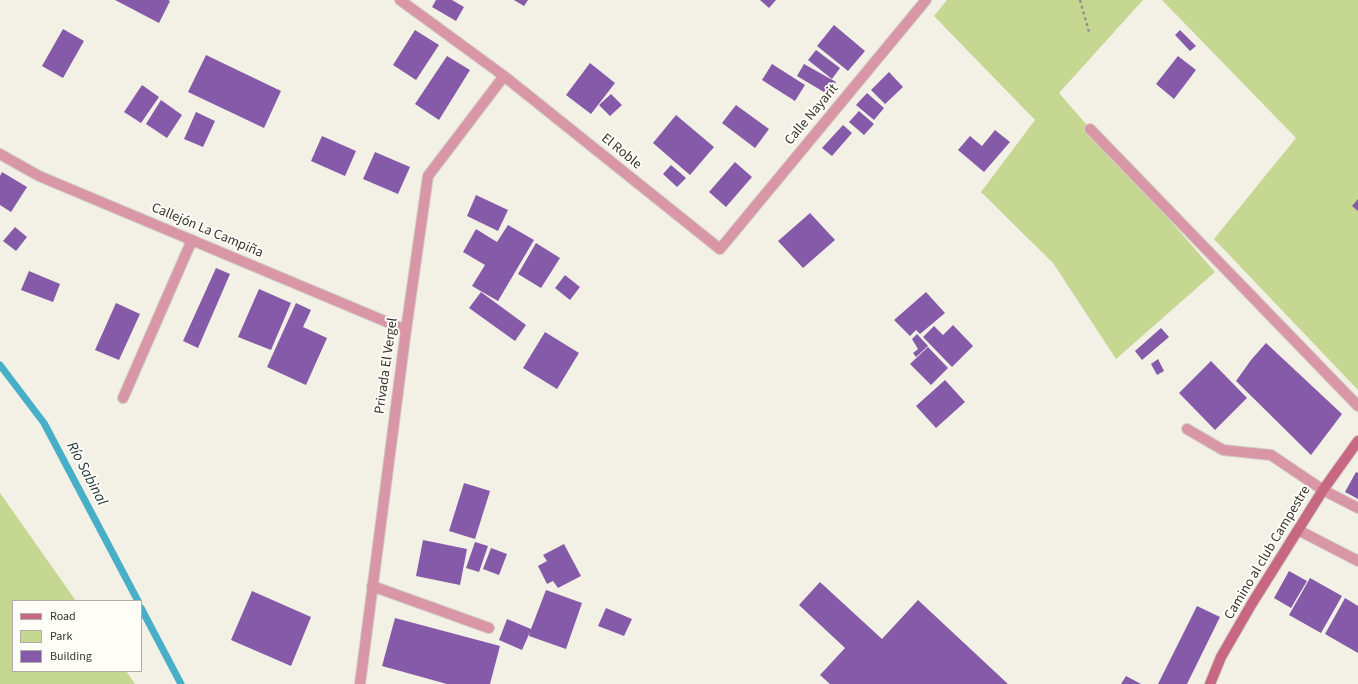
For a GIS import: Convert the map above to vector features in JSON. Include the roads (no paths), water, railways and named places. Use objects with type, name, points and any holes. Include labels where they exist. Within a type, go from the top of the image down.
[{"type":"main road","name":"Camino al club Campestre","points":[[1210,684],[1221,657],[1251,606],[1323,490],[1358,441]]},
{"type":"street","name":"El Roble","points":[[400,0],[504,76],[720,249]]},
{"type":"street","name":"Calle Nayarit","points":[[720,249],[926,0]]},
{"type":"street","name":"Privada El Vergel","points":[[360,684],[406,330],[428,176],[504,76]]},
{"type":"street","points":[[1090,129],[1358,406]]},
{"type":"street","name":"Callejón La Campiña","points":[[0,154],[39,176],[406,330]]},
{"type":"street","points":[[123,398],[192,240]]},
{"type":"street","points":[[1188,429],[1223,450],[1271,455],[1323,490],[1358,508]]},
{"type":"street","points":[[1298,530],[1358,561]]},
{"type":"street","points":[[372,586],[489,628]]},
{"type":"waterway","name":"Río Sabinal","points":[[0,365],[44,423],[137,600]]},
{"type":"waterway","name":"Río Sabinal","points":[[142,610],[181,684]]}]
